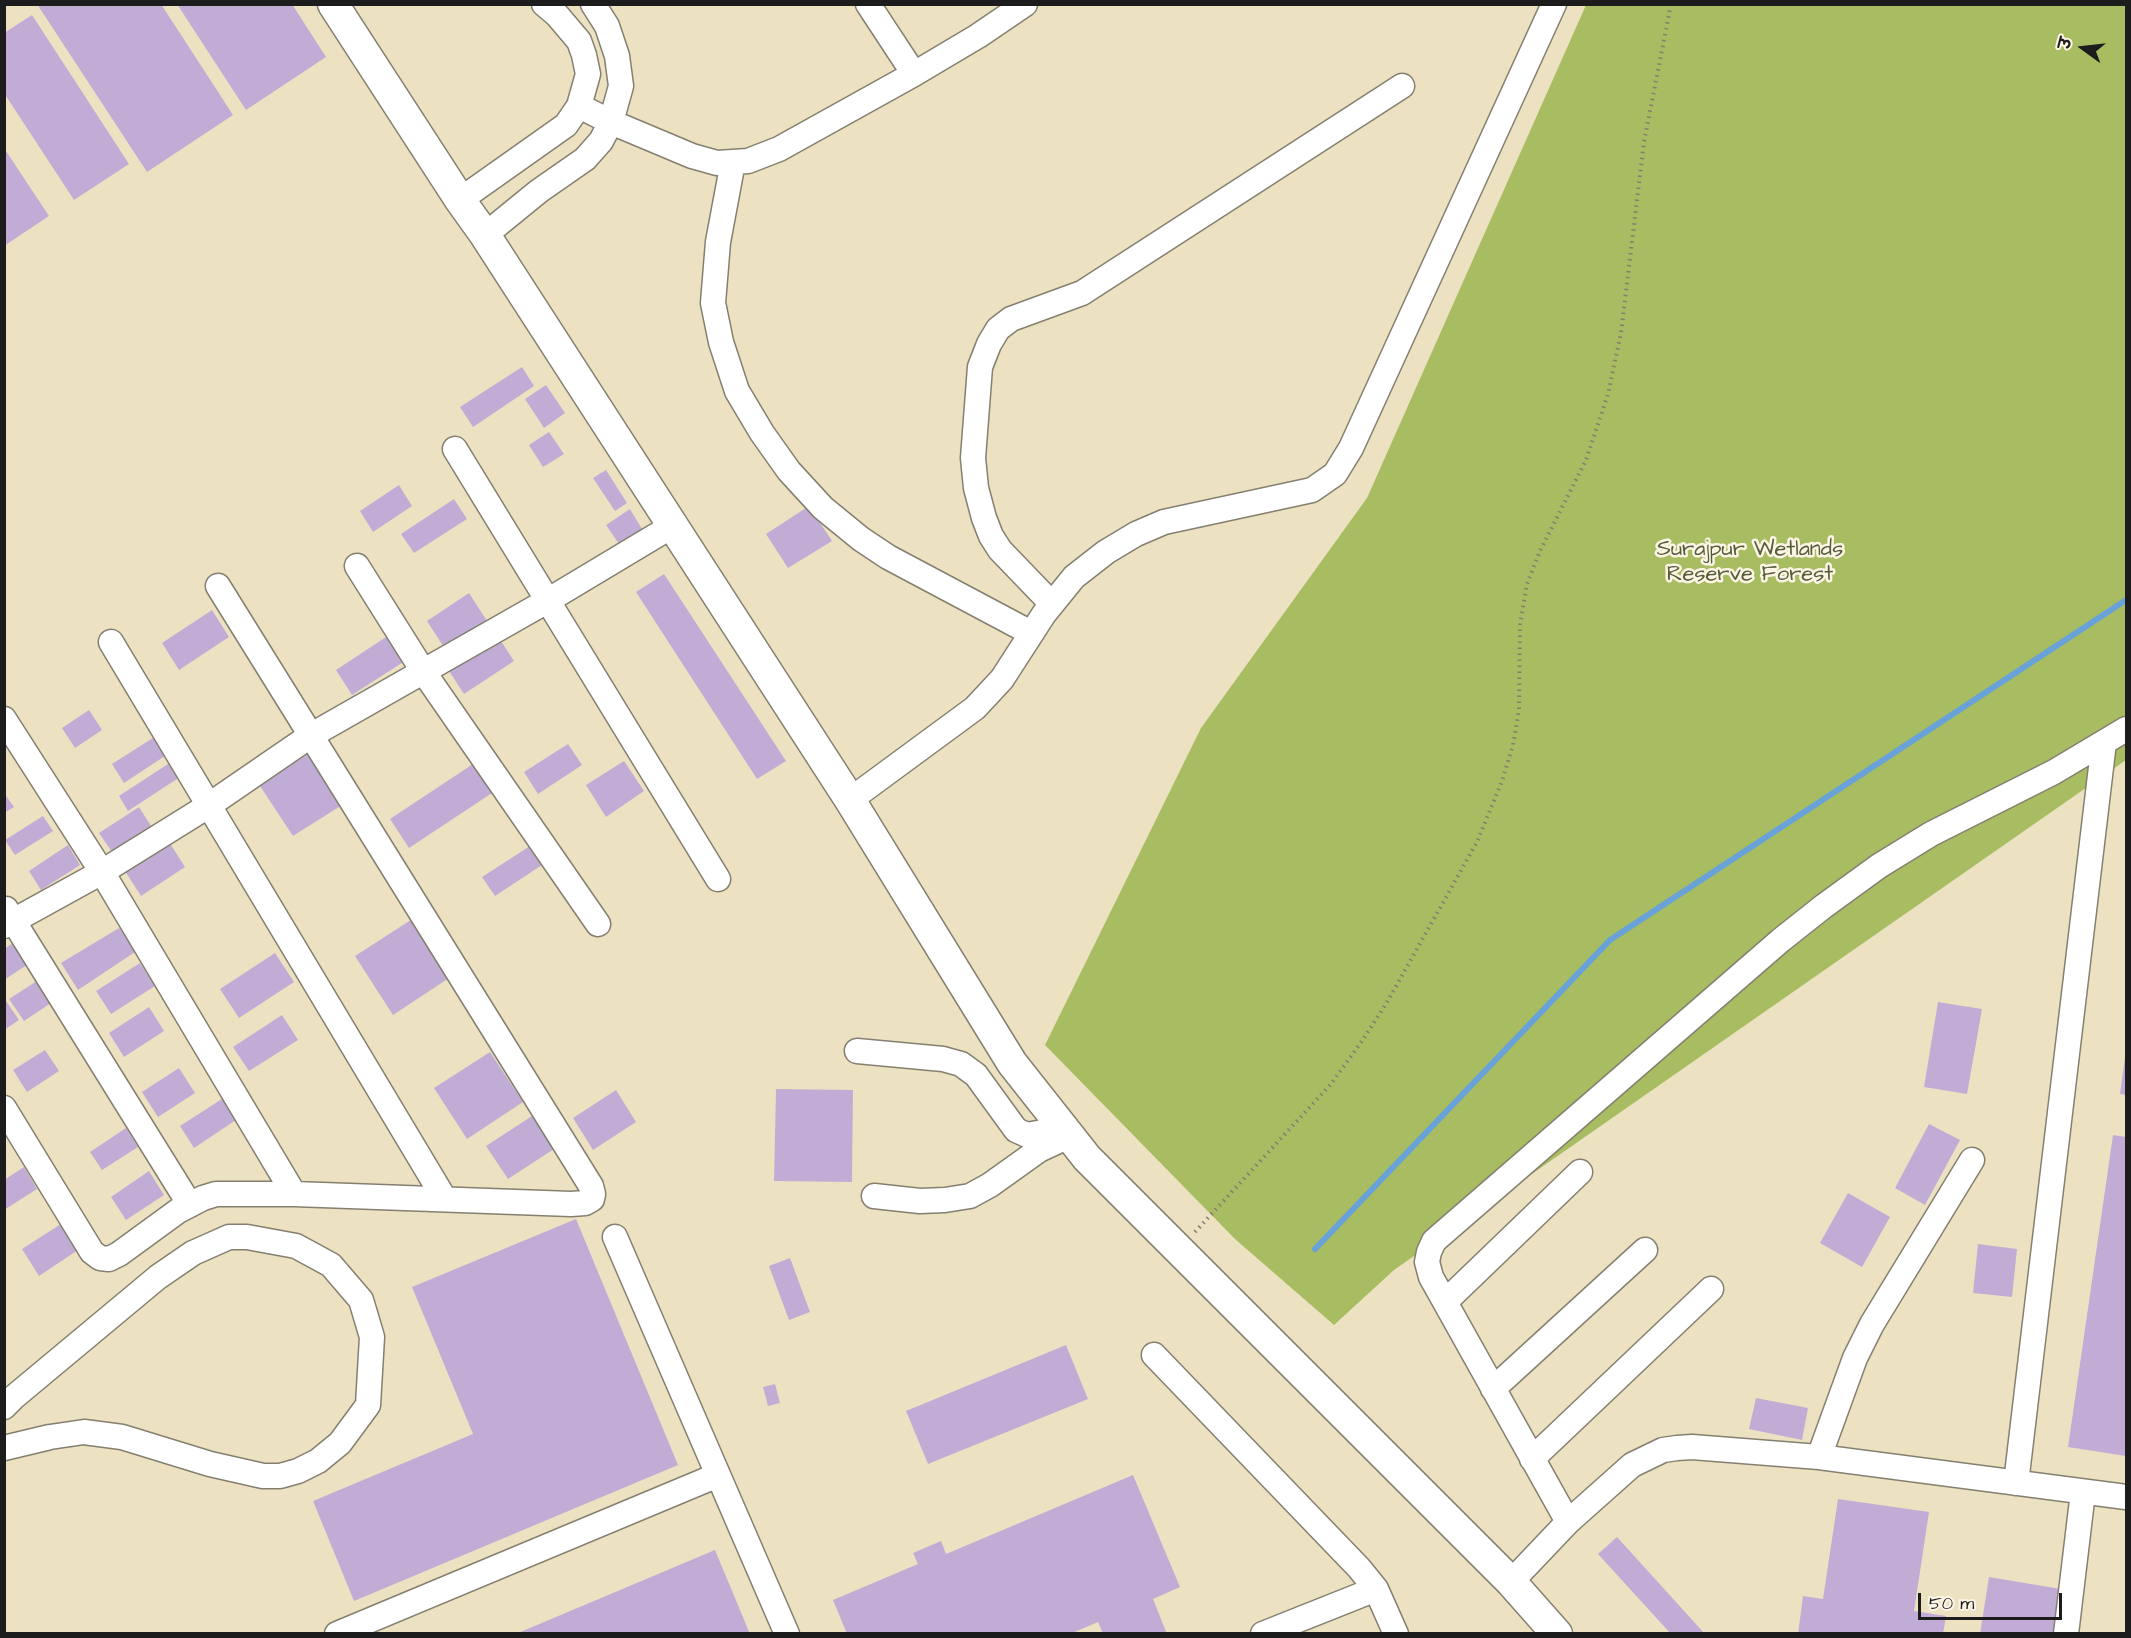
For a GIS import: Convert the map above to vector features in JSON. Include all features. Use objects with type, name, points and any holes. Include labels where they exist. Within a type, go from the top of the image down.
[{"type":"main road","points":[[333,4],[850,800],[1012,1063],[1087,1158],[1511,1582],[1557,1634]]},
{"type":"street","points":[[460,200],[566,125],[579,106],[588,74],[579,41],[557,15],[544,4]]},
{"type":"street","points":[[485,235],[538,191],[585,159],[601,141],[611,122],[621,86],[617,56],[607,26],[592,4]]},
{"type":"street","points":[[868,4],[914,74]]},
{"type":"street","points":[[579,106],[692,156],[717,163],[748,161],[779,149],[914,74],[978,36],[1025,4]]},
{"type":"street","points":[[850,800],[975,708],[1002,679],[1031,633],[1074,577],[1106,552],[1136,534],[1164,522],[1312,490],[1335,474],[1351,448],[1554,4]]},
{"type":"street","points":[[1052,604],[1000,550],[984,518],[976,488],[973,458],[980,367],[998,329],[1011,319],[1082,293],[1402,86]]},
{"type":"street","points":[[733,162],[718,243],[713,303],[721,342],[737,391],[762,433],[789,471],[823,508],[861,539],[888,557],[1031,633]]},
{"type":"street","points":[[454,449],[718,879]]},
{"type":"street","points":[[190,1205],[7,918],[102,872],[208,806],[310,736],[547,601],[672,526]]},
{"type":"street","points":[[357,566],[423,671],[598,924]]},
{"type":"street","points":[[4,1108],[92,1252],[100,1258],[109,1260],[178,1211],[216,1194],[444,1198],[571,1204],[585,1203],[592,1199],[591,1186],[218,586]]},
{"type":"street","points":[[111,642],[444,1198]]},
{"type":"street","points":[[4,719],[102,872],[294,1194]]},
{"type":"street","points":[[1568,1522],[1431,1277],[1427,1262],[1434,1241],[1781,940],[1824,906],[1879,866],[1931,834],[2054,772],[2127,729]]},
{"type":"street","points":[[2016,1483],[2104,742]]},
{"type":"street","points":[[857,1051],[943,1059],[961,1064],[976,1075],[1016,1130],[1027,1135],[1064,1130]]},
{"type":"street","points":[[873,1196],[920,1201],[970,1196],[990,1185],[1064,1130]]},
{"type":"street","points":[[1819,1457],[1855,1358],[1872,1323],[1972,1160]]},
{"type":"street","points":[[1445,1302],[1580,1172]]},
{"type":"street","points":[[4,1407],[158,1277],[193,1253],[229,1237],[247,1237],[296,1246],[331,1265],[361,1300],[372,1337],[368,1405],[340,1443],[318,1461],[298,1471],[280,1476],[264,1476],[210,1464],[122,1437],[84,1432],[4,1448]]},
{"type":"street","points":[[615,1237],[788,1634]]},
{"type":"street","points":[[1493,1389],[1645,1250]]},
{"type":"street","points":[[1532,1459],[1712,1289]]},
{"type":"street","points":[[1154,1355],[1351,1559],[1376,1589],[1396,1634]]},
{"type":"street","points":[[1511,1582],[1568,1522],[1632,1466],[1663,1450],[1692,1447],[1819,1457],[2127,1497]]},
{"type":"street","points":[[338,1634],[718,1476]]},
{"type":"street","points":[[2066,1634],[2083,1492]]},
{"type":"street","points":[[1263,1634],[1376,1589]]},
{"type":"path","points":[[1179,1251],[1331,1084],[1362,1041],[1386,1004],[1477,842],[1502,781],[1513,745],[1519,710],[1520,625],[1527,584],[1539,551],[1586,460],[1608,394],[1621,333],[1644,142],[1671,4]]},
{"type":"green space","name":"Surajpur Wetlands Reserve Forest","points":[[1586,5],[2126,5],[2126,760],[1394,1270],[1334,1325],[1235,1239],[1045,1045],[1201,728],[1367,498]]},
{"type":"building","points":[[37,4],[161,4],[233,115],[147,172]]},
{"type":"building","points":[[177,4],[292,4],[326,57],[246,110]]},
{"type":"building","points":[[32,15],[129,164],[74,200],[4,93],[4,33]]},
{"type":"building","points":[[4,148],[49,216],[4,246]]},
{"type":"building","points":[[522,367],[534,386],[473,427],[460,407]]},
{"type":"building","points":[[546,385],[565,413],[544,428],[525,399]]},
{"type":"building","points":[[549,432],[564,454],[543,467],[529,445]]},
{"type":"building","points":[[606,470],[627,503],[615,511],[593,478]]},
{"type":"building","points":[[399,485],[412,506],[373,532],[360,511]]},
{"type":"building","points":[[454,499],[467,519],[414,553],[401,534]]},
{"type":"building","points":[[809,506],[832,541],[788,568],[766,534]]},
{"type":"building","points":[[630,509],[642,529],[619,544],[606,525]]},
{"type":"building","points":[[664,574],[786,761],[757,779],[636,592]]},
{"type":"building","points":[[469,593],[487,621],[445,649],[427,621]]},
{"type":"building","points":[[212,610],[229,637],[179,670],[162,643]]},
{"type":"building","points":[[389,635],[405,661],[352,695],[336,670]]},
{"type":"building","points":[[499,638],[514,661],[464,694],[449,671]]},
{"type":"building","points":[[89,710],[102,730],[75,748],[62,728]]},
{"type":"building","points":[[156,736],[168,754],[124,783],[112,764]]},
{"type":"building","points":[[568,744],[582,765],[538,794],[524,772]]},
{"type":"building","points":[[308,754],[342,805],[293,836],[260,786]]},
{"type":"building","points":[[624,761],[644,791],[606,817],[586,785]]},
{"type":"building","points":[[171,762],[180,777],[128,811],[119,796]]},
{"type":"building","points":[[473,764],[492,793],[409,848],[390,819]]},
{"type":"building","points":[[4,793],[14,807],[4,813]]},
{"type":"building","points":[[139,807],[151,826],[112,852],[99,833]]},
{"type":"building","points":[[43,816],[53,831],[15,855],[5,840]]},
{"type":"building","points":[[169,842],[185,867],[141,896],[125,871]]},
{"type":"building","points":[[68,845],[80,865],[41,890],[29,871]]},
{"type":"building","points":[[530,846],[542,865],[495,896],[482,877]]},
{"type":"building","points":[[414,918],[452,976],[393,1015],[355,956]]},
{"type":"building","points":[[119,928],[138,950],[78,990],[61,963]]},
{"type":"building","points":[[19,939],[33,961],[4,980],[4,949]]},
{"type":"building","points":[[275,953],[294,982],[239,1018],[220,989]]},
{"type":"building","points":[[140,963],[155,986],[111,1014],[96,991]]},
{"type":"building","points":[[43,977],[57,999],[24,1021],[9,999]]},
{"type":"building","points":[[4,998],[19,1020],[4,1030]]},
{"type":"building","points":[[1938,1002],[1982,1009],[1967,1094],[1924,1087]]},
{"type":"building","points":[[149,1007],[164,1031],[124,1057],[109,1033]]},
{"type":"building","points":[[282,1015],[298,1040],[249,1071],[233,1047]]},
{"type":"building","points":[[45,1050],[59,1071],[27,1092],[13,1070]]},
{"type":"building","points":[[490,1052],[523,1102],[467,1139],[434,1088]]},
{"type":"building","points":[[2126,1057],[2126,1095],[2120,1094]]},
{"type":"building","points":[[179,1068],[195,1093],[158,1117],[142,1092]]},
{"type":"building","points":[[776,1089],[853,1090],[852,1182],[774,1181]]},
{"type":"building","points":[[616,1090],[636,1122],[593,1150],[573,1118]]},
{"type":"building","points":[[225,1097],[239,1118],[194,1148],[180,1126]]},
{"type":"building","points":[[532,1116],[554,1149],[508,1179],[486,1146]]},
{"type":"building","points":[[1929,1124],[1960,1140],[1925,1205],[1895,1188]]},
{"type":"building","points":[[126,1128],[138,1147],[102,1170],[90,1152]]},
{"type":"building","points":[[2113,1135],[2126,1137],[2126,1456],[2068,1447]]},
{"type":"building","points":[[24,1167],[37,1189],[4,1210],[4,1180]]},
{"type":"building","points":[[149,1171],[164,1195],[126,1220],[111,1197]]},
{"type":"building","points":[[1848,1193],[1890,1217],[1862,1267],[1820,1243]]},
{"type":"building","points":[[576,1219],[678,1465],[354,1601],[313,1501],[473,1434],[412,1287]]},
{"type":"building","points":[[64,1222],[81,1248],[39,1276],[22,1249]]},
{"type":"building","points":[[1978,1244],[2017,1249],[2012,1297],[1973,1293]]},
{"type":"building","points":[[790,1258],[810,1312],[789,1320],[769,1266]]},
{"type":"building","points":[[1066,1345],[1088,1399],[928,1464],[906,1411]]},
{"type":"building","points":[[775,1384],[780,1403],[768,1406],[763,1387]]},
{"type":"building","points":[[1756,1398],[1808,1408],[1802,1440],[1749,1429]]},
{"type":"building","points":[[1133,1475],[1180,1587],[1153,1599],[1167,1634],[1103,1634],[1098,1622],[1070,1634],[847,1634],[833,1600],[918,1564],[913,1553],[941,1541],[946,1554]]},
{"type":"building","points":[[1838,1499],[1929,1512],[1914,1611],[1946,1616],[1943,1634],[1798,1634],[1803,1596],[1823,1599]]},
{"type":"building","points":[[1617,1537],[1705,1634],[1671,1634],[1598,1554]]},
{"type":"building","points":[[715,1550],[750,1634],[518,1634],[518,1633]]},
{"type":"building","points":[[1989,1577],[2061,1589],[2054,1634],[1980,1634]]},
{"type":"waterway","points":[[1315,1249],[1610,940],[2126,600]]}]
